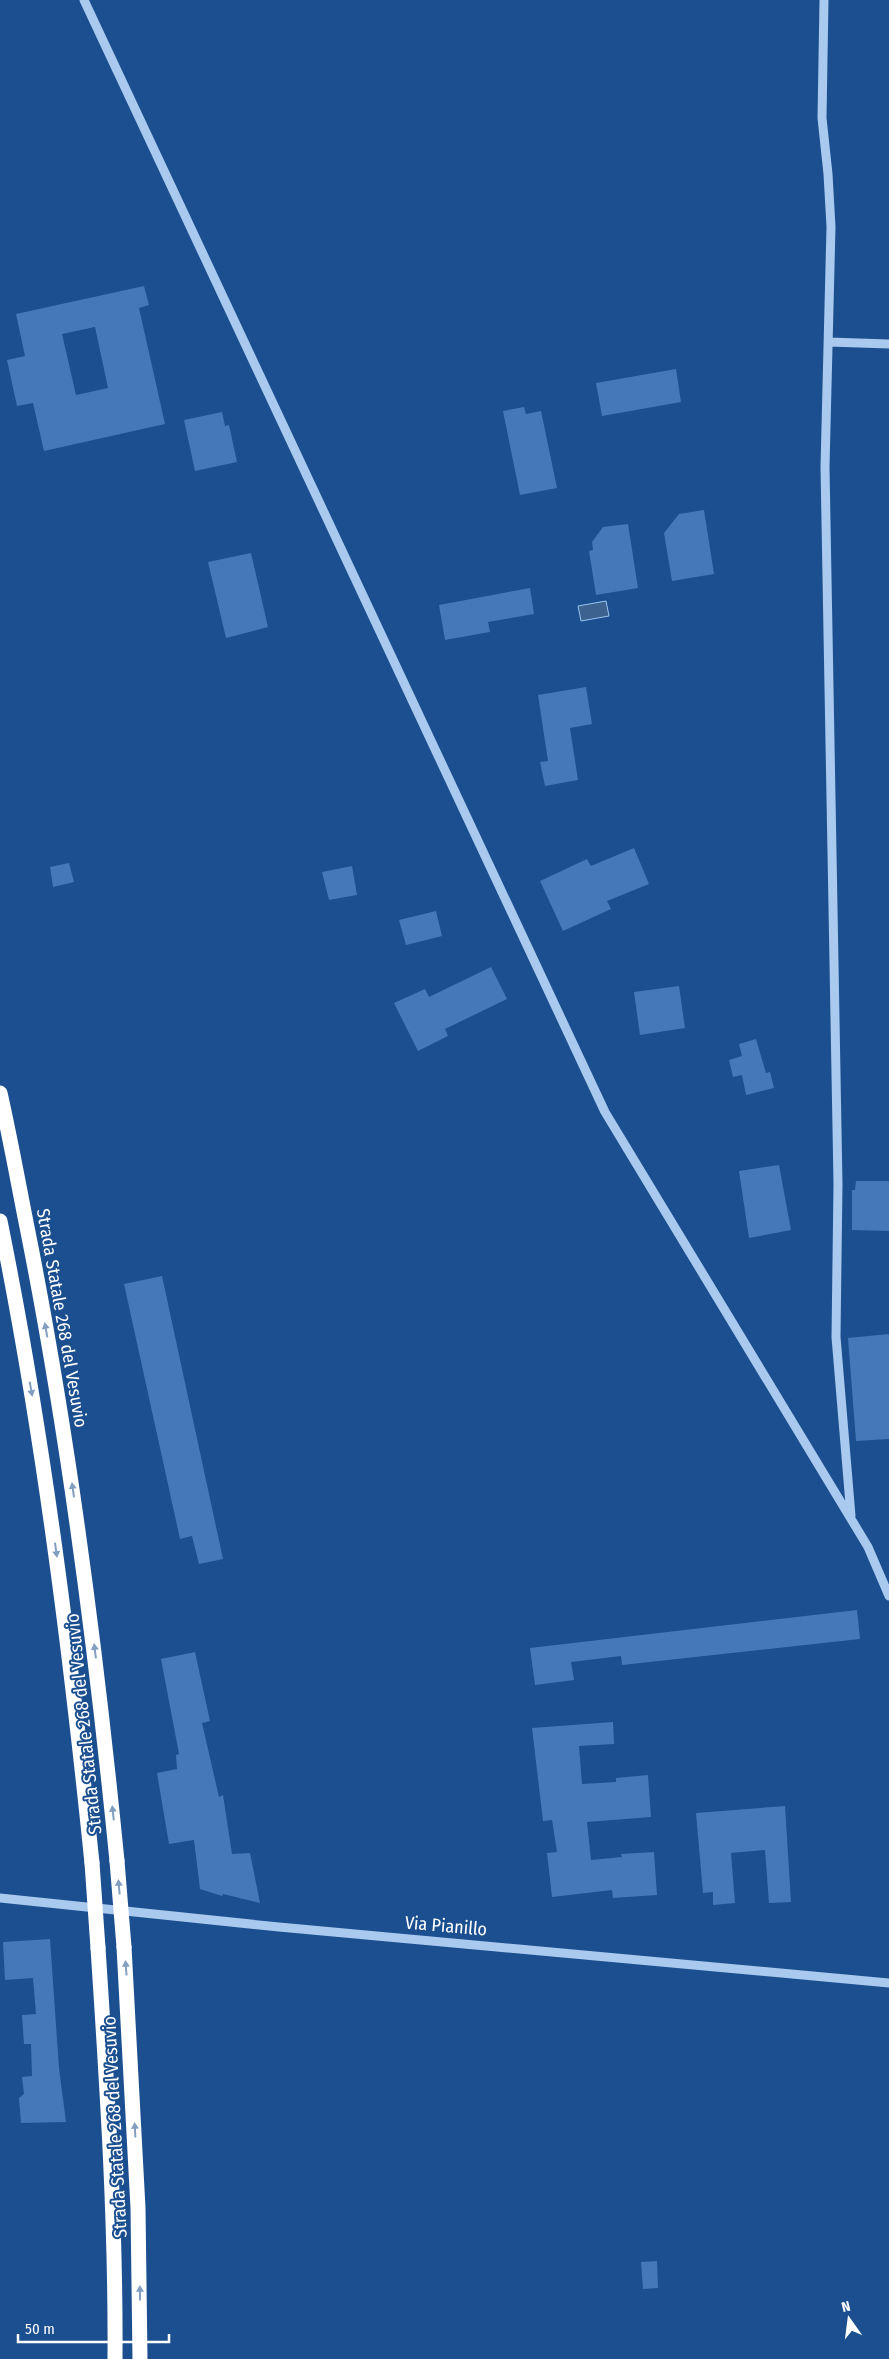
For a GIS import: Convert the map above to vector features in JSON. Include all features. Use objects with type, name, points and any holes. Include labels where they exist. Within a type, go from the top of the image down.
[{"type":"highway","name":"Strada Statale 268 del Vesuvio","points":[[0,1093],[37,1278],[64,1430],[90,1608],[117,1861],[124,1947],[138,2198],[140,2359]]},
{"type":"highway","name":"Strada Statale 268 del Vesuvio","points":[[0,1221],[39,1434],[63,1599],[92,1863],[106,2070],[112,2208],[115,2359]]},
{"type":"street","points":[[84,0],[605,1112],[868,1547],[889,1596]]},
{"type":"street","points":[[824,0],[822,118],[831,227],[825,468],[838,1184],[836,1337],[851,1519]]},
{"type":"street","points":[[829,342],[889,344]]},
{"type":"street","name":"Via Pianillo","points":[[0,1898],[279,1927],[889,1983]]},
{"type":"water","points":[[606,601],[609,616],[581,621],[578,606]]},
{"type":"building","points":[[144,286],[149,305],[139,308],[165,424],[44,451],[33,403],[17,406],[7,360],[25,356],[16,314]],"holes":[[[95,327],[108,388],[76,395],[62,334]]]},
{"type":"building","points":[[676,369],[681,402],[602,416],[596,383]]},
{"type":"building","points":[[524,407],[526,414],[541,411],[557,488],[520,495],[503,411]]},
{"type":"building","points":[[222,412],[225,426],[229,425],[237,462],[195,471],[184,420]]},
{"type":"building","points":[[704,510],[714,574],[672,581],[664,533],[679,514]]},
{"type":"building","points":[[628,524],[638,588],[596,595],[589,551],[593,550],[592,542],[603,527]]},
{"type":"building","points":[[251,553],[268,627],[226,638],[208,562]]},
{"type":"building","points":[[530,588],[534,614],[488,622],[490,632],[445,640],[439,605]]},
{"type":"building","points":[[586,687],[592,724],[570,728],[578,780],[545,786],[540,762],[548,761],[538,695]]},
{"type":"building","points":[[634,848],[649,884],[607,901],[611,909],[563,931],[540,881],[587,859],[591,866]]},
{"type":"building","points":[[69,863],[74,882],[53,887],[50,867]]},
{"type":"building","points":[[352,866],[357,895],[329,900],[322,872]]},
{"type":"building","points":[[436,911],[442,936],[406,945],[399,920]]},
{"type":"building","points":[[491,967],[507,999],[445,1029],[448,1036],[418,1051],[394,1003],[425,989],[429,997]]},
{"type":"building","points":[[679,986],[685,1028],[640,1035],[634,992]]},
{"type":"building","points":[[756,1039],[766,1073],[770,1072],[774,1088],[746,1095],[742,1075],[733,1077],[729,1060],[742,1056],[739,1044]]},
{"type":"building","points":[[779,1165],[791,1230],[749,1238],[739,1171]]},
{"type":"building","points":[[856,1181],[889,1181],[889,1231],[852,1230],[852,1190],[855,1190]]},
{"type":"building","points":[[162,1276],[223,1559],[199,1564],[192,1536],[180,1539],[124,1284]]},
{"type":"building","points":[[889,1334],[889,1439],[856,1441],[848,1338]]},
{"type":"building","points":[[857,1610],[860,1639],[622,1665],[621,1656],[571,1662],[574,1680],[535,1685],[530,1648]]},
{"type":"building","points":[[195,1652],[210,1721],[202,1723],[219,1797],[223,1795],[232,1854],[250,1853],[260,1903],[223,1894],[222,1896],[200,1889],[194,1840],[169,1844],[157,1773],[177,1769],[176,1755],[179,1754],[161,1659]]},
{"type":"building","points":[[613,1722],[614,1744],[579,1746],[582,1784],[616,1782],[616,1778],[648,1775],[651,1817],[587,1822],[591,1860],[622,1857],[621,1854],[654,1852],[657,1895],[613,1898],[612,1890],[552,1897],[547,1853],[557,1852],[552,1820],[543,1821],[532,1728]]},
{"type":"building","points":[[785,1806],[791,1902],[769,1903],[765,1850],[731,1853],[735,1903],[713,1905],[713,1892],[703,1893],[696,1813]]},
{"type":"building","points":[[50,1939],[59,2068],[66,2122],[21,2123],[19,2098],[24,2094],[22,2077],[32,2076],[31,2044],[24,2044],[22,2015],[36,2014],[33,1978],[5,1980],[3,1942]]},
{"type":"building","points":[[657,2261],[658,2288],[643,2289],[641,2262]]}]
